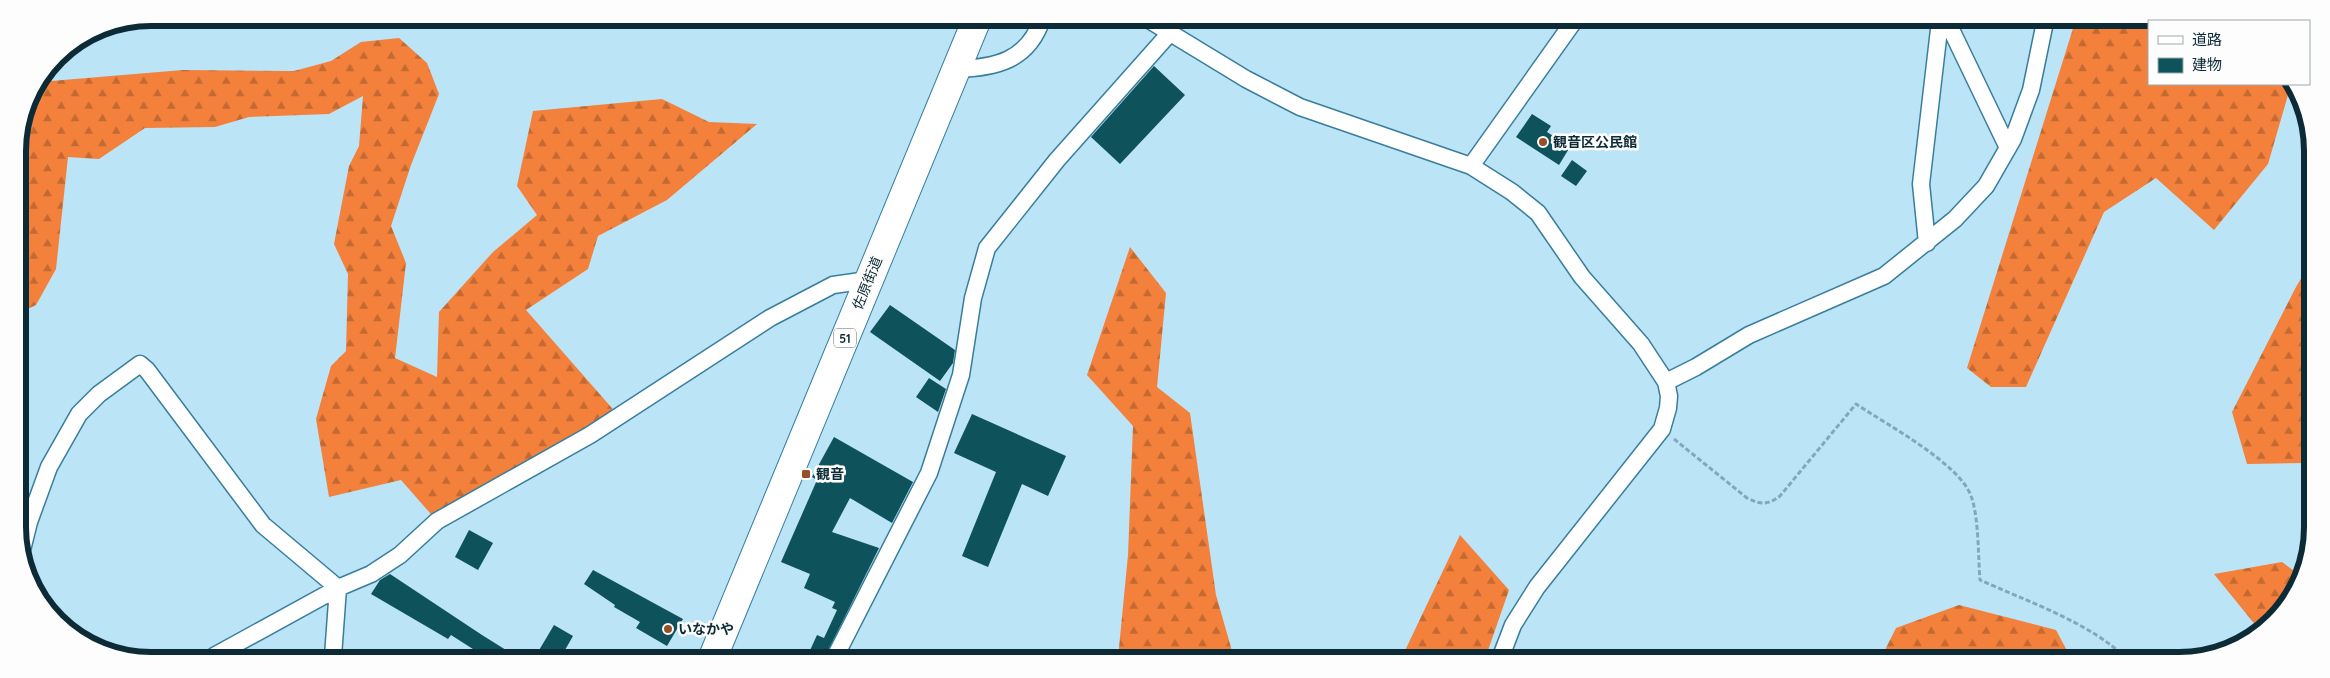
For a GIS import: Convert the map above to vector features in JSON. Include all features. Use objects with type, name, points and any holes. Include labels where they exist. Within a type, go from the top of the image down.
[{"type":"highway","name":"佐原街道","points":[[715,652],[974,27]]},
{"type":"street","points":[[1471,166],[1570,26]]},
{"type":"street","points":[[1927,243],[1921,184],[1939,26]]},
{"type":"street","points":[[1949,26],[2008,148]]},
{"type":"street","points":[[1666,382],[1696,367],[1749,335],[1884,276],[1955,220],[1986,186],[2008,148],[2030,90],[2044,26]]},
{"type":"street","points":[[956,70],[987,68],[1022,53],[1038,27]]},
{"type":"street","points":[[1158,27],[1246,79],[1300,107],[1471,166],[1512,192],[1538,214],[1582,277],[1641,344],[1666,382],[1669,396],[1668,408],[1662,429],[1538,587],[1513,625],[1503,651]]},
{"type":"street","points":[[838,652],[929,473],[961,375],[973,298],[987,248],[1057,160],[1169,34]]},
{"type":"street","points":[[221,652],[338,588],[371,574],[400,555],[437,522],[590,435],[770,318],[832,285],[868,280]]},
{"type":"street","points":[[27,532],[49,467],[79,414],[99,394],[140,364],[147,370],[264,525],[338,588]]},
{"type":"street","points":[[332,652],[338,588]]},
{"type":"path","points":[[1662,429],[1747,498],[1759,504],[1770,503],[1780,496],[1856,404],[1945,462],[1958,476],[1971,496],[1980,580],[2074,622],[2119,651]]},
{"type":"green space","points":[[2074,26],[2148,26],[2148,85],[2284,85],[2289,92],[2268,164],[2214,230],[2156,178],[2104,212],[2026,387],[1991,387],[1967,368]]},
{"type":"green space","points":[[399,38],[427,63],[439,94],[411,165],[391,226],[406,263],[395,358],[437,377],[439,312],[493,252],[537,215],[517,186],[533,111],[662,99],[709,122],[757,124],[667,200],[598,236],[588,269],[526,310],[618,415],[437,521],[401,480],[329,497],[316,419],[331,366],[346,351],[348,274],[334,244],[349,166],[359,146],[363,96],[329,114],[249,117],[215,127],[145,128],[99,159],[68,157],[56,269],[36,305],[27,309],[27,135],[36,103],[48,81],[183,70],[294,71],[331,61],[361,42]]},
{"type":"green space","points":[[1130,247],[1166,293],[1157,387],[1190,413],[1216,595],[1232,651],[1119,652],[1128,555],[1133,426],[1087,375]]},
{"type":"green space","points":[[2304,273],[2304,463],[2247,464],[2232,412]]},
{"type":"green space","points":[[1460,535],[1509,590],[1488,651],[1405,651]]},
{"type":"green space","points":[[2282,562],[2295,572],[2278,603],[2256,625],[2214,574]]},
{"type":"green space","points":[[1959,605],[2056,630],[2067,651],[1884,651],[1896,628]]},
{"type":"building","points":[[1154,66],[1185,95],[1120,164],[1091,137]]},
{"type":"building","name":"観音区公民館","points":[[1532,114],[1551,126],[1547,132],[1570,147],[1559,165],[1516,137]]},
{"type":"building","points":[[1572,160],[1587,171],[1576,186],[1561,176]]},
{"type":"building","points":[[890,305],[955,350],[953,363],[940,381],[870,332]]},
{"type":"building","points":[[929,378],[946,389],[938,412],[916,397]]},
{"type":"building","points":[[972,414],[1066,456],[1048,496],[1022,484],[988,567],[962,556],[996,472],[954,453]]},
{"type":"building","points":[[834,437],[913,482],[892,523],[850,498],[832,532],[879,548],[828,652],[809,652],[817,635],[824,638],[837,610],[832,608],[835,602],[804,588],[810,574],[781,562],[817,480],[812,477]]},
{"type":"building","points":[[469,530],[493,543],[478,570],[455,557]]},
{"type":"building","points":[[593,570],[683,619],[667,646],[636,628],[640,622],[614,607],[615,605],[584,584]]},
{"type":"building","points":[[390,574],[509,652],[476,652],[451,635],[448,639],[371,594],[380,580]]},
{"type":"building","points":[[554,625],[573,636],[564,652],[538,652]]},
{"type":"place","name":"観音区公民館","points":[[1543,142]]},
{"type":"place","name":"観音","points":[[806,474]]},
{"type":"place","name":"いなかや","points":[[668,629]]}]
